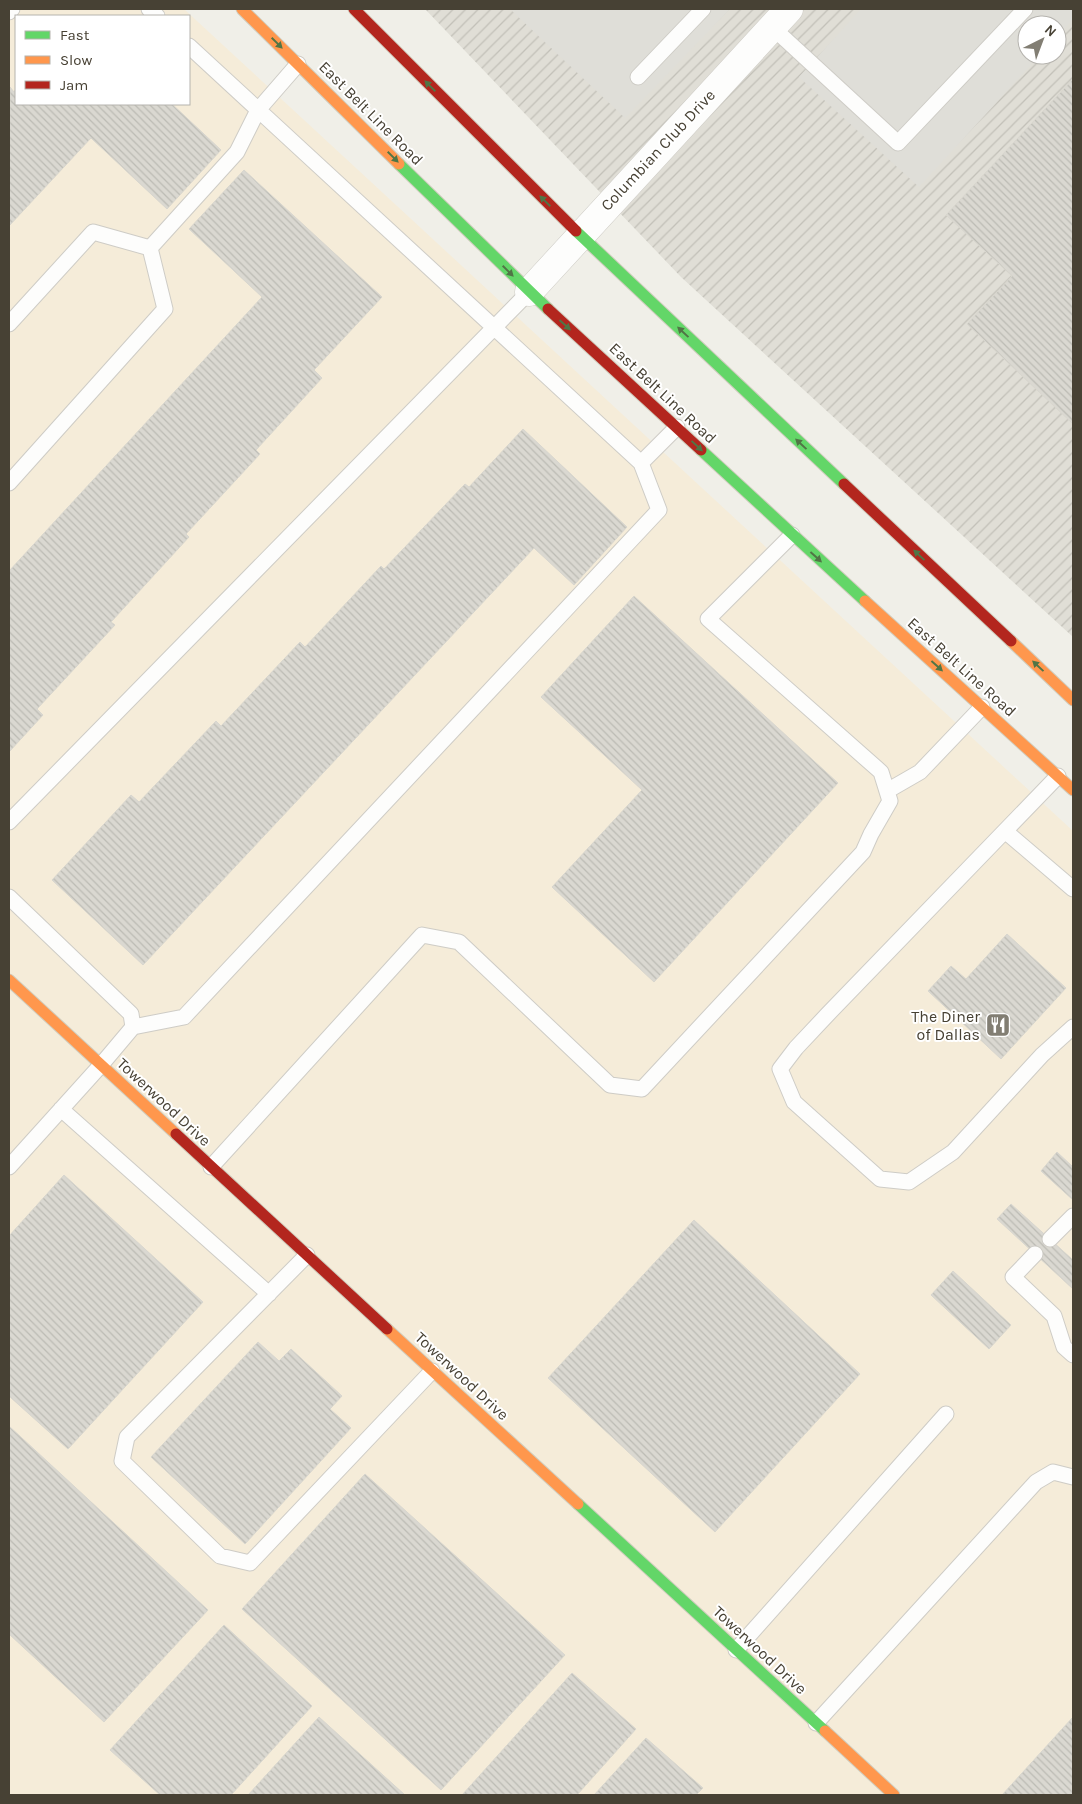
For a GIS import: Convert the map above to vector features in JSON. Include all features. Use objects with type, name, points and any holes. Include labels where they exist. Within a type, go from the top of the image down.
[{"type":"main road","name":"East Belt Line Road","points":[[242,9],[529,292],[677,427],[792,536],[1073,790]]},
{"type":"main road","points":[[354,9],[580,236],[1073,700]]},
{"type":"main road","name":"Towerwood Drive","points":[[9,980],[894,1795]]},
{"type":"street","name":"Columbian Club Drive","points":[[529,292],[780,18]]},
{"type":"lane","points":[[9,12],[12,9]]},
{"type":"lane","points":[[638,77],[703,9]]},
{"type":"lane","points":[[780,18],[898,143],[1025,9]]},
{"type":"lane","points":[[9,1167],[101,1065],[132,1027],[184,1017],[659,510],[641,463],[190,47]]},
{"type":"lane","points":[[150,248],[237,152],[258,110],[298,64]]},
{"type":"lane","points":[[9,324],[93,232],[150,248]]},
{"type":"lane","points":[[9,483],[164,309],[150,248]]},
{"type":"lane","points":[[9,822],[529,292]]},
{"type":"lane","points":[[641,463],[677,427]]},
{"type":"lane","points":[[211,1167],[422,935],[459,942],[610,1085],[642,1089],[863,852],[890,801],[881,772],[708,619],[792,536]]},
{"type":"lane","points":[[887,791],[920,772],[982,707]]},
{"type":"lane","points":[[1058,776],[820,1021],[796,1048],[780,1070],[794,1102],[880,1179],[909,1182],[953,1152],[1042,1055],[1073,1027]]},
{"type":"lane","points":[[1005,831],[1073,889]]},
{"type":"lane","points":[[9,898],[131,1014],[132,1027]]},
{"type":"lane","points":[[61,1109],[269,1294]]},
{"type":"lane","points":[[1050,1239],[1073,1216]]},
{"type":"lane","points":[[1035,1254],[1013,1277],[1054,1316],[1064,1347],[1073,1354]]},
{"type":"lane","points":[[307,1256],[127,1436],[122,1461],[220,1556],[250,1564],[432,1370]]},
{"type":"lane","points":[[736,1650],[946,1414]]},
{"type":"lane","points":[[816,1723],[1036,1482],[1053,1472],[1073,1477]]},
{"type":"shaded area","points":[[9,9],[184,9],[1073,831],[1073,1795],[9,1795]]},
{"type":"shaded area","points":[[425,9],[1073,9],[1073,637],[681,277]]},
{"type":"shaded area","points":[[510,9],[730,9],[625,118]]},
{"type":"shaded area","points":[[861,9],[1073,9],[1073,19],[1067,26],[1067,15],[1017,15],[1017,65],[1031,65],[919,187],[799,77]]},
{"type":"building","points":[[1073,79],[1073,424],[967,324],[1012,276],[946,215]]},
{"type":"building","points":[[10,87],[14,92],[15,90],[15,105],[173,105],[221,150],[167,209],[91,138],[9,226]]},
{"type":"building","points":[[244,170],[382,297],[314,370],[322,378],[256,450],[260,454],[186,534],[189,537],[111,622],[115,625],[37,709],[43,715],[9,752],[9,571],[262,297],[189,229]]},
{"type":"building","points":[[523,429],[627,527],[574,585],[534,548],[143,965],[52,880],[131,795],[139,802],[216,721],[221,726],[300,642],[305,647],[381,566],[384,569],[465,484],[469,487]]},
{"type":"building","points":[[634,596],[838,783],[654,982],[552,887],[642,790],[541,697]]},
{"type":"building","name":"The Diner of Dallas","points":[[1007,934],[1066,988],[1001,1059],[928,991],[951,966],[966,979]]},
{"type":"building","points":[[1057,1152],[1073,1167],[1073,1200],[1041,1171]]},
{"type":"building","points":[[64,1175],[203,1302],[68,1449],[9,1396],[9,1236]]},
{"type":"building","points":[[1011,1204],[1073,1260],[1073,1289],[997,1219]]},
{"type":"building","points":[[694,1220],[860,1374],[715,1532],[548,1378]]},
{"type":"building","points":[[953,1271],[1011,1325],[989,1349],[931,1295]]},
{"type":"building","points":[[258,1342],[279,1361],[291,1349],[342,1396],[330,1409],[351,1428],[245,1544],[151,1457]]},
{"type":"building","points":[[9,1426],[208,1610],[104,1722],[9,1634]]},
{"type":"building","points":[[365,1474],[565,1655],[441,1790],[242,1609]]},
{"type":"building","points":[[224,1625],[312,1706],[231,1795],[160,1795],[110,1750]]},
{"type":"building","points":[[572,1673],[636,1729],[577,1795],[462,1795]]},
{"type":"building","points":[[319,1717],[405,1795],[248,1795]]},
{"type":"building","points":[[1073,1717],[1073,1795],[1002,1795]]},
{"type":"building","points":[[646,1738],[703,1788],[696,1795],[594,1795]]},
{"type":"traffic: fast","points":[[399,164],[548,309]]},
{"type":"traffic: fast","points":[[576,231],[844,484]]},
{"type":"traffic: fast","points":[[701,450],[865,601]]},
{"type":"traffic: fast","points":[[578,1504],[825,1731]]},
{"type":"traffic: slow","points":[[242,9],[399,164]]},
{"type":"traffic: slow","points":[[865,601],[1073,790]]},
{"type":"traffic: slow","points":[[1011,641],[1073,700]]},
{"type":"traffic: slow","points":[[9,980],[176,1134]]},
{"type":"traffic: slow","points":[[387,1329],[578,1504]]},
{"type":"traffic: slow","points":[[825,1731],[894,1795]]},
{"type":"traffic: jam","points":[[354,9],[576,231]]},
{"type":"traffic: jam","points":[[548,309],[701,450]]},
{"type":"traffic: jam","points":[[844,484],[1011,641]]},
{"type":"traffic: jam","points":[[176,1134],[387,1329]]},
{"type":"place","name":"The Diner of Dallas","points":[[998,1025]]}]
